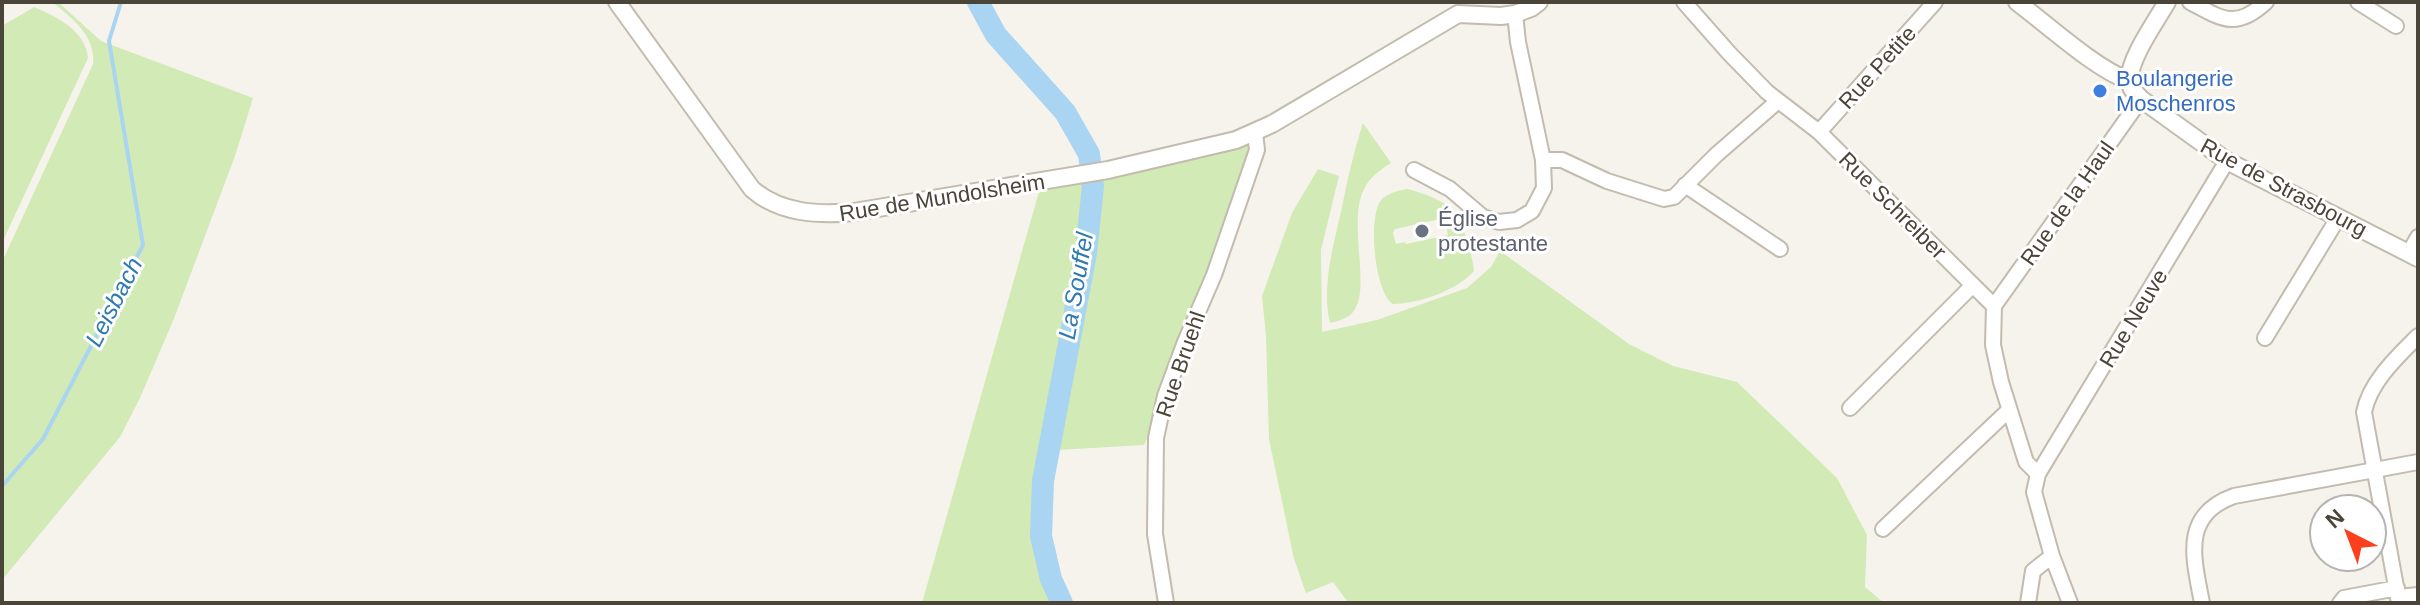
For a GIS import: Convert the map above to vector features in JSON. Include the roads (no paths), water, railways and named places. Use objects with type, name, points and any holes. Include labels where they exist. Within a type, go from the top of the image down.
[{"type":"street","name":"Rue de Mundolsheim","points":[[617,2],[752,189],[771,202],[796,211],[826,214],[1080,176],[1236,140],[1255,133],[1453,8]]},
{"type":"street","points":[[1453,8],[1501,16],[1515,14],[1539,2]]},
{"type":"street","name":"Rue Schreiber","points":[[1684,2],[1767,92],[1819,132],[1994,306]]},
{"type":"street","name":"Rue Petite","points":[[1819,132],[1935,2]]},
{"type":"street","points":[[2017,2],[2109,70],[2129,81],[2136,57],[2167,2]]},
{"type":"street","points":[[2190,2],[2220,18],[2234,21],[2266,2]]},
{"type":"street","points":[[2358,2],[2396,26]]},
{"type":"street","points":[[1414,170],[1450,189],[1483,217],[1499,222],[1517,220],[1532,211],[1544,188],[1543,160],[1515,14]]},
{"type":"street","name":"Rue de Strasbourg","points":[[2129,81],[2141,99],[2227,161],[2414,256],[2418,237]]},
{"type":"street","name":"Rue de la Haul","points":[[1994,306],[2141,99]]},
{"type":"street","points":[[1543,160],[1562,160],[1607,181],[1664,199],[1674,197],[1778,101]]},
{"type":"street","name":"Rue Bruehl","points":[[1166,603],[1155,534],[1156,438],[1165,396],[1214,275],[1257,150],[1255,133]]},
{"type":"street","name":"Rue Neuve","points":[[2038,474],[2227,161]]},
{"type":"street","points":[[1685,185],[1780,249]]},
{"type":"street","points":[[2265,338],[2338,218]]},
{"type":"street","points":[[1850,408],[1973,285]]},
{"type":"street","points":[[1994,306],[1993,345],[2009,410],[2026,462],[2038,474],[2034,492],[2052,556],[2070,603]]},
{"type":"street","points":[[2398,596],[2365,423],[2366,404],[2389,366],[2418,336]]},
{"type":"street","points":[[1883,529],[2009,410]]},
{"type":"street","points":[[2023,451],[2050,455]]},
{"type":"street","points":[[2202,603],[2192,546],[2198,526],[2213,506],[2234,496],[2418,462]]},
{"type":"street","points":[[2028,603],[2033,571],[2052,556]]},
{"type":"street","points":[[2340,603],[2344,598],[2418,595]]},
{"type":"waterway","name":"Leisbach","points":[[2,486],[43,439],[143,245],[109,41],[121,2]]},
{"type":"waterway","name":"La Souffel","points":[[978,2],[996,35],[1065,112],[1089,154],[1093,186],[1086,253],[1043,481],[1041,536],[1051,579],[1062,603]]},
{"type":"place","name":"Boulangerie Moschenros","points":[[2100,91]]},
{"type":"place","name":"Église protestante","points":[[1422,231]]}]
